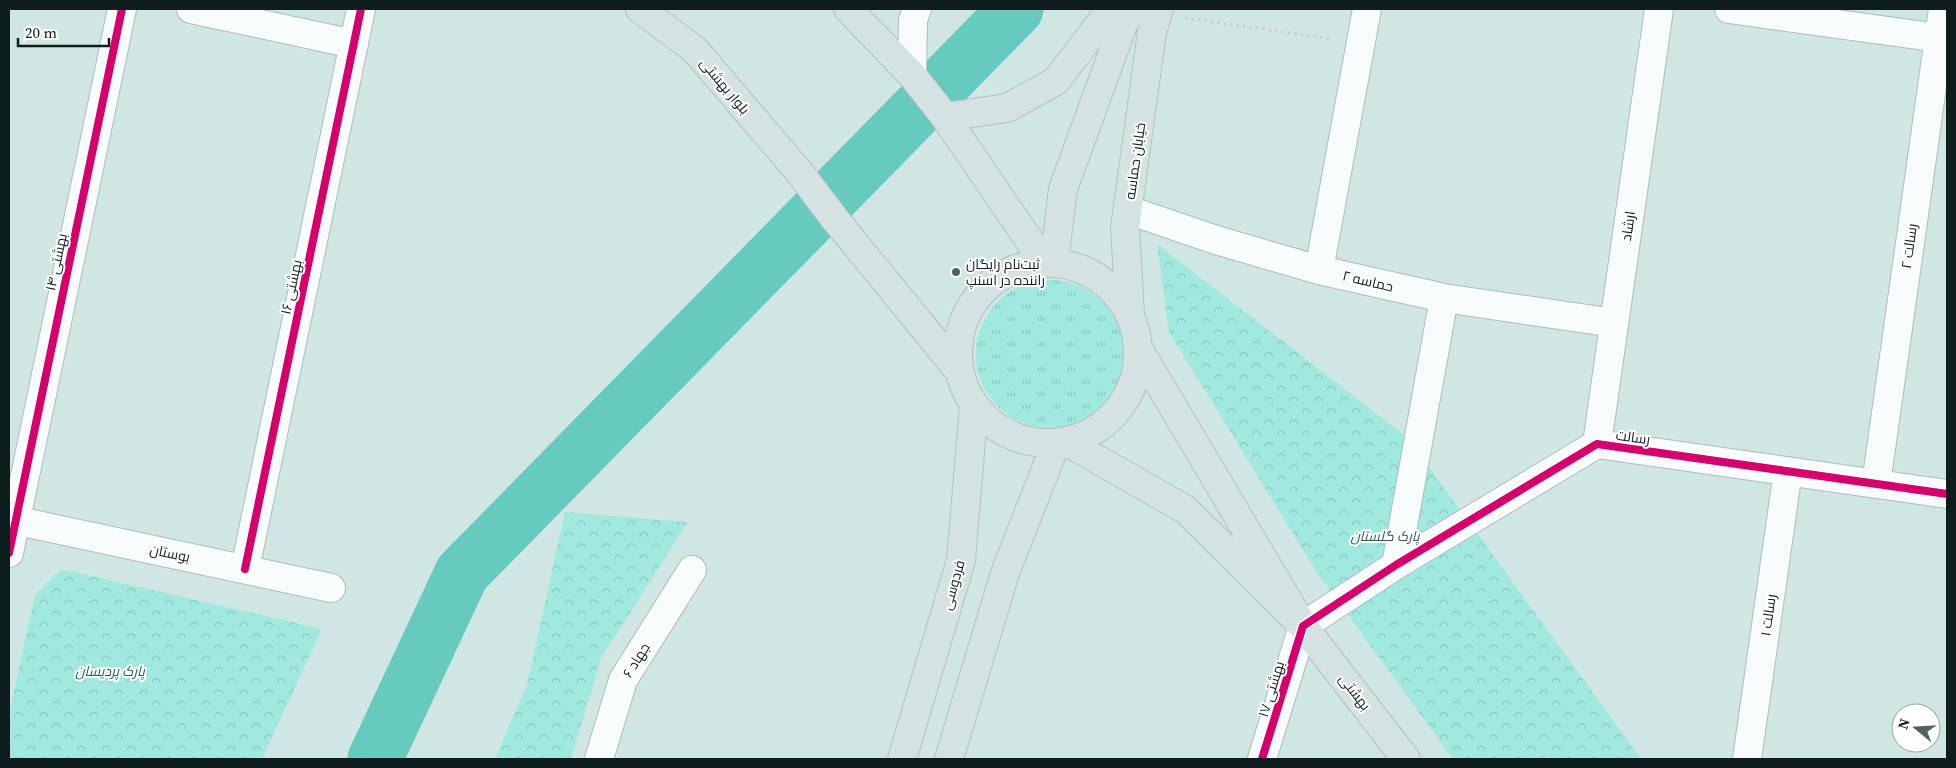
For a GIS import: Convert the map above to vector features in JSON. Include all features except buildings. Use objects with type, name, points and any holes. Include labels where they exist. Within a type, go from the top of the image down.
[{"type":"main road","name":"بلوار بهشتی","points":[[640,9],[695,50],[800,174],[959,371]]},
{"type":"main road","points":[[848,9],[912,75],[946,117],[1049,262]]},
{"type":"main road","points":[[946,117],[1007,108],[1056,81],[1111,9]]},
{"type":"main road","points":[[1049,262],[1063,189],[1123,25],[1150,10]]},
{"type":"main road","name":"خیابان حماسه","points":[[1130,314],[1125,227],[1152,32],[1150,10]]},
{"type":"main road","points":[[1138,348],[1134,380],[1120,408],[1096,430],[1061,442],[1025,441],[996,427],[974,405],[959,371],[959,340],[969,310],[988,285],[1014,269],[1049,262],[1085,270],[1112,288],[1130,314],[1138,348],[1303,626]]},
{"type":"main road","name":"فردوسی","points":[[902,759],[961,560],[974,405]]},
{"type":"main road","points":[[1061,442],[1186,510],[1303,626]]},
{"type":"main road","points":[[949,759],[1005,573],[1061,442]]},
{"type":"main road","name":"بهشتی","points":[[1303,626],[1406,759]]},
{"type":"street","name":"بهشتی ۱۴","points":[[9,553],[12,519],[122,9]]},
{"type":"street","points":[[191,9],[354,44]]},
{"type":"street","name":"بهشتی ۱۶","points":[[245,570],[361,9]]},
{"type":"street","points":[[912,75],[913,20],[917,9]]},
{"type":"street","points":[[1319,270],[1367,9]]},
{"type":"street","name":"ارشاد","points":[[1597,444],[1659,9]]},
{"type":"street","points":[[1729,9],[1939,38]]},
{"type":"street","name":"رسالت ۲","points":[[1876,484],[1943,9]]},
{"type":"street","name":"حماسه ۲","points":[[1128,210],[1216,240],[1319,270],[1444,298],[1614,323]]},
{"type":"street","points":[[1396,565],[1444,298]]},
{"type":"street","name":"رسالت","points":[[1303,626],[1396,565],[1597,444],[1947,494]]},
{"type":"street","name":"رسالت ۱","points":[[1747,759],[1788,471]]},
{"type":"street","name":"بوستان","points":[[12,519],[331,588]]},
{"type":"street","name":"جهاد ۶","points":[[599,759],[623,680],[692,570]]},
{"type":"street","name":"بهشتی ۱۷","points":[[1262,759],[1303,626]]},
{"type":"path","points":[[1150,10],[1361,43]]},
{"type":"green space","name":"پارک گلستان","points":[[1157,244],[1408,438],[1641,759],[1453,759],[1316,571],[1169,332]]},
{"type":"green space","points":[[1050,280],[1078,286],[1102,302],[1118,326],[1124,354],[1118,382],[1102,406],[1078,422],[1050,428],[1022,422],[998,406],[982,382],[976,354],[982,326],[998,302],[1022,286]]},
{"type":"green space","points":[[565,512],[688,522],[601,658],[571,759],[495,759],[527,685]]},
{"type":"green space","name":"پارک پردیسان","points":[[61,569],[322,629],[262,759],[9,759],[9,715],[35,595]]},
{"type":"waterway","points":[[375,759],[462,573],[1016,9]]},
{"type":"cycle path","points":[[9,553],[122,9]]},
{"type":"cycle path","points":[[245,569],[361,9]]},
{"type":"cycle path","points":[[1262,759],[1303,626],[1396,565],[1597,444],[1947,494]]},
{"type":"place","name":"ثبت‌نام رایگان راننده در اسنپ","points":[[956,272]]}]
